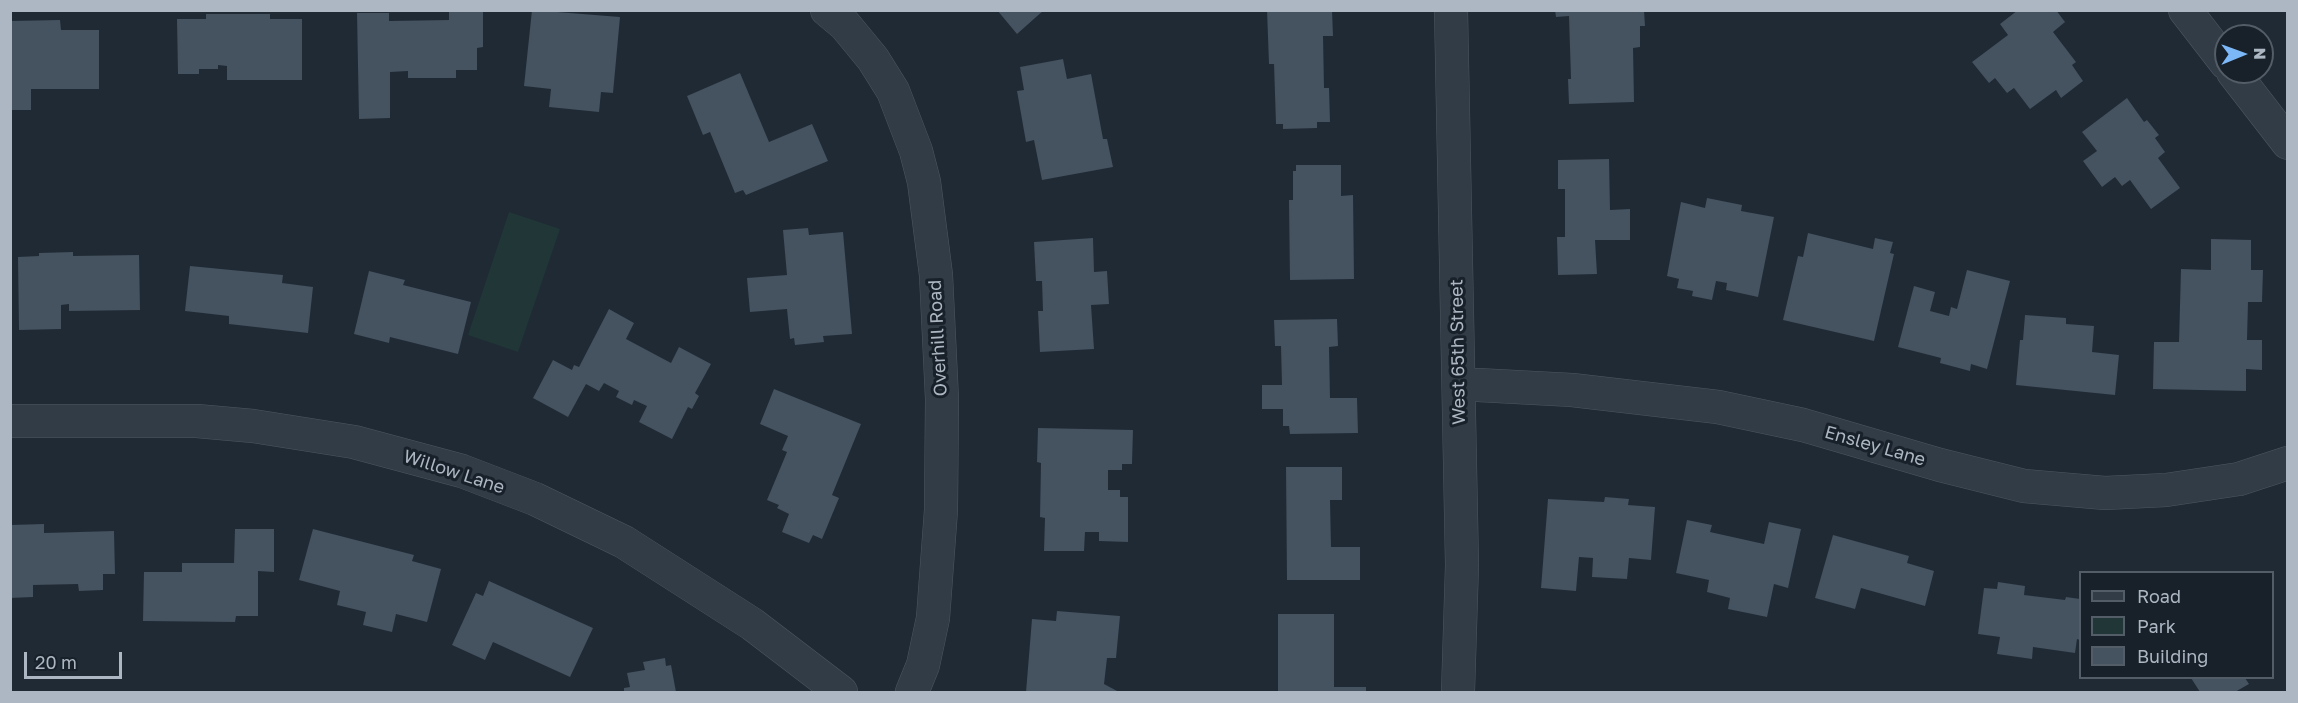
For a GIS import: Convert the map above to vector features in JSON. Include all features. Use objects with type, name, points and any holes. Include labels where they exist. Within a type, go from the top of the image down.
[{"type":"street","name":"Overhill Road","points":[[827,10],[845,25],[873,59],[893,91],[919,161],[924,182],[936,275],[942,399],[941,510],[933,618],[923,665],[912,693]]},
{"type":"street","name":"West 65th Street","points":[[1452,10],[1462,565],[1458,693]]},
{"type":"street","points":[[2185,10],[2214,47]]},
{"type":"street","points":[[2242,84],[2288,143]]},
{"type":"street","name":"Ensley Lane","points":[[1459,384],[1572,390],[1718,406],[1803,425],[1940,465],[2025,486],[2105,493],[2166,490],[2240,479],[2288,463]]},
{"type":"street","name":"Willow Lane","points":[[10,421],[197,421],[253,426],[354,442],[462,471],[535,499],[624,542],[752,624],[841,693]]},
{"type":"green space","points":[[509,212],[560,229],[518,352],[468,335]]},
{"type":"building","points":[[532,10],[620,17],[613,93],[601,92],[599,112],[549,107],[551,89],[524,86]]},
{"type":"building","points":[[997,10],[1044,10],[1017,34]]},
{"type":"building","points":[[1267,10],[1332,10],[1333,36],[1323,36],[1324,88],[1329,88],[1330,122],[1317,122],[1317,128],[1283,129],[1283,124],[1276,124],[1274,64],[1269,64]]},
{"type":"building","points":[[1555,10],[1644,10],[1645,26],[1640,26],[1640,47],[1633,48],[1634,102],[1569,104],[1568,79],[1571,79],[1569,16],[1556,17]]},
{"type":"building","points":[[2018,10],[2056,10],[2065,22],[2053,32],[2076,62],[2072,65],[2083,81],[2061,98],[2056,90],[2030,109],[2014,88],[2007,93],[1995,78],[1989,83],[1972,62],[2008,35],[2000,24]]},
{"type":"building","points":[[483,11],[483,47],[477,48],[477,70],[456,70],[456,78],[408,78],[408,71],[390,72],[390,118],[359,119],[357,13],[389,13],[389,21],[449,20],[449,12]]},
{"type":"building","points":[[206,14],[270,14],[270,19],[302,19],[302,80],[227,80],[227,66],[218,65],[218,69],[199,69],[199,74],[178,74],[177,19],[206,19]]},
{"type":"building","points":[[60,20],[61,30],[99,30],[99,89],[31,89],[31,110],[10,110],[10,21]]},
{"type":"building","points":[[1063,59],[1067,79],[1091,74],[1103,139],[1107,139],[1113,167],[1042,180],[1034,140],[1026,142],[1017,91],[1024,90],[1020,67]]},
{"type":"building","points":[[740,73],[769,142],[812,124],[828,161],[746,195],[743,190],[735,193],[710,132],[703,135],[687,96]]},
{"type":"building","points":[[2127,98],[2144,122],[2147,120],[2159,135],[2155,138],[2165,152],[2158,158],[2180,188],[2151,209],[2130,180],[2122,186],[2115,177],[2102,187],[2083,161],[2097,151],[2082,132]]},
{"type":"building","points":[[1609,159],[1610,210],[1630,209],[1630,240],[1595,240],[1597,274],[1558,275],[1557,237],[1565,237],[1565,189],[1558,189],[1558,160]]},
{"type":"building","points":[[1296,165],[1341,165],[1341,196],[1353,195],[1354,279],[1290,280],[1289,200],[1293,200],[1293,171],[1296,171]]},
{"type":"building","points":[[1707,198],[1742,205],[1741,211],[1774,217],[1758,297],[1726,290],[1727,283],[1716,281],[1712,300],[1692,296],[1693,291],[1677,288],[1679,279],[1667,276],[1681,202],[1705,208]]},
{"type":"building","points":[[808,228],[809,235],[843,232],[852,334],[823,336],[824,342],[795,345],[794,338],[790,339],[787,309],[750,312],[747,278],[787,275],[783,230]]},
{"type":"building","points":[[1808,233],[1873,249],[1875,238],[1893,242],[1890,253],[1894,254],[1874,341],[1783,320],[1798,256],[1803,257]]},
{"type":"building","points":[[1093,238],[1094,272],[1107,271],[1109,304],[1091,305],[1094,349],[1040,352],[1038,311],[1043,311],[1042,281],[1036,281],[1034,242]]},
{"type":"building","points":[[2211,239],[2251,240],[2251,270],[2263,270],[2262,302],[2248,302],[2247,340],[2262,340],[2262,370],[2246,369],[2246,391],[2153,389],[2154,342],[2179,342],[2181,269],[2211,270]]},
{"type":"building","points":[[73,252],[73,256],[139,255],[140,310],[69,311],[69,304],[61,305],[61,329],[19,330],[18,257],[39,256],[39,253]]},
{"type":"building","points":[[190,266],[283,275],[282,283],[313,287],[308,333],[229,324],[229,316],[185,311]]},
{"type":"building","points":[[1967,270],[2010,281],[1987,369],[1971,364],[1970,371],[1940,363],[1941,358],[1898,347],[1914,286],[1935,292],[1930,311],[1949,316],[1951,307],[1957,309]]},
{"type":"building","points":[[369,271],[405,280],[403,285],[471,302],[458,354],[390,337],[389,343],[354,334]]},
{"type":"building","points":[[609,309],[634,323],[626,339],[671,363],[679,347],[711,364],[695,393],[699,396],[692,409],[688,407],[672,439],[639,422],[647,406],[634,400],[632,405],[616,397],[619,391],[604,383],[599,391],[586,384],[568,417],[533,398],[553,360],[572,370],[574,365],[579,367]]},
{"type":"building","points":[[2025,315],[2066,318],[2066,324],[2094,326],[2092,352],[2119,355],[2115,395],[2016,385]]},
{"type":"building","points":[[1337,319],[1338,346],[1329,347],[1330,398],[1357,398],[1358,433],[1290,434],[1289,426],[1283,426],[1283,409],[1262,409],[1262,385],[1282,385],[1281,346],[1275,346],[1274,320]]},
{"type":"building","points":[[774,389],[861,424],[832,495],[839,498],[822,539],[813,535],[809,543],[782,532],[789,514],[777,508],[779,505],[767,500],[787,452],[782,450],[788,436],[760,424]]},
{"type":"building","points":[[1038,428],[1133,430],[1132,464],[1122,464],[1122,470],[1108,470],[1108,490],[1120,490],[1120,497],[1128,497],[1128,542],[1099,541],[1099,532],[1085,532],[1084,551],[1044,551],[1045,518],[1040,517],[1041,463],[1037,462]]},
{"type":"building","points":[[1286,467],[1342,467],[1342,500],[1330,500],[1331,547],[1360,547],[1360,580],[1287,580]]},
{"type":"building","points":[[1605,497],[1629,499],[1628,505],[1655,507],[1651,560],[1629,558],[1627,579],[1592,577],[1593,558],[1579,557],[1576,591],[1541,588],[1548,499],[1604,502]]},
{"type":"building","points":[[1687,520],[1712,525],[1710,532],[1764,544],[1769,522],[1801,529],[1788,588],[1774,584],[1767,617],[1728,609],[1730,598],[1707,592],[1709,580],[1676,573]]},
{"type":"building","points":[[44,524],[44,533],[114,531],[115,574],[103,574],[103,590],[79,591],[78,584],[33,585],[33,597],[10,598],[10,525]]},
{"type":"building","points":[[235,529],[274,529],[274,572],[258,571],[258,616],[236,616],[235,622],[143,621],[144,572],[182,572],[182,563],[234,563]]},
{"type":"building","points":[[313,529],[414,555],[412,561],[441,569],[427,622],[396,614],[392,632],[363,625],[366,612],[337,605],[340,591],[299,580]]},
{"type":"building","points":[[1833,535],[1909,556],[1907,563],[1934,571],[1925,606],[1861,588],[1855,609],[1815,598]]},
{"type":"building","points":[[489,581],[593,628],[570,677],[493,642],[485,660],[452,645],[476,593],[483,596]]},
{"type":"building","points":[[1998,582],[2025,586],[2024,595],[2065,600],[2066,597],[2079,599],[2079,640],[2077,639],[2075,653],[2033,647],[2032,659],[1997,654],[2000,637],[1978,634],[1984,588],[1997,589]]},
{"type":"building","points":[[1057,611],[1120,616],[1116,658],[1107,658],[1104,684],[1119,692],[1026,692],[1032,619],[1056,621]]},
{"type":"building","points":[[1278,614],[1334,614],[1334,687],[1366,687],[1366,692],[1278,692]]},
{"type":"building","points":[[665,658],[666,666],[671,665],[676,692],[624,692],[624,688],[630,687],[627,673],[645,670],[643,662]]},
{"type":"building","points":[[2192,679],[2246,679],[2249,684],[2235,692],[2200,692]]}]
